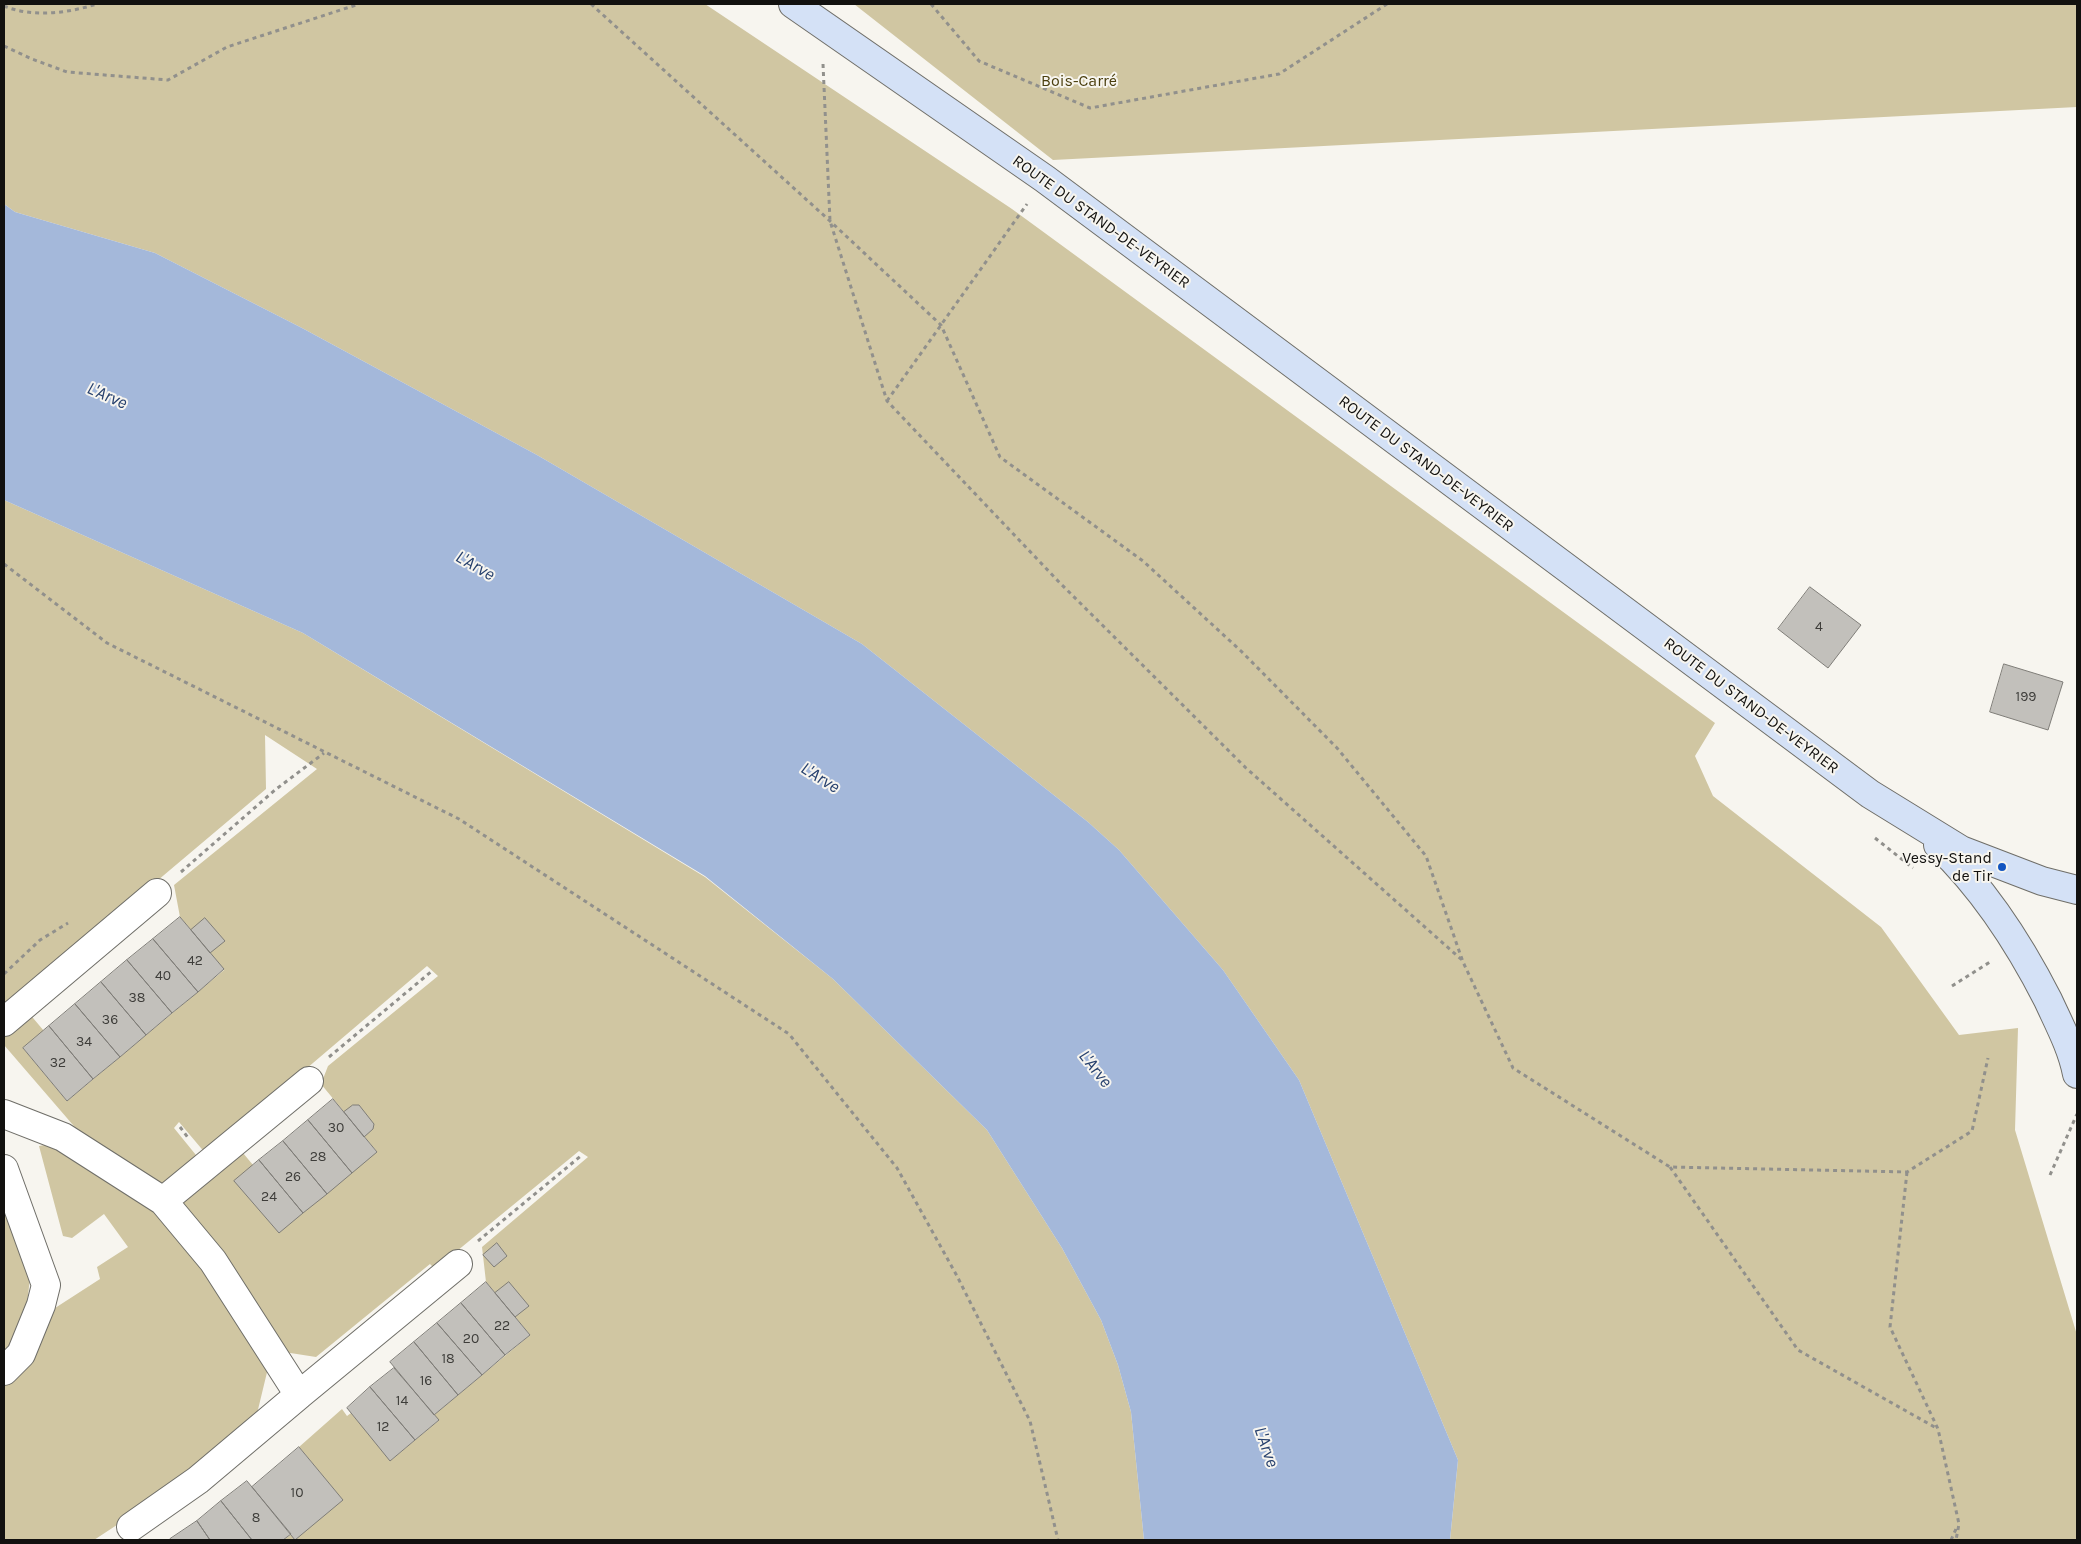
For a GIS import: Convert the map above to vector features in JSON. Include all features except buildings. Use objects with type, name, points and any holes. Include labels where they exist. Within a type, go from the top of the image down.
[{"type":"main road","name":"ROUTE DU STAND-DE-VEYRIER","points":[[793,4],[1045,179],[1870,794],[1965,852],[2042,881],[2077,890]]},
{"type":"main road","points":[[1915,823],[1948,854],[1996,912],[2022,954],[2061,1027],[2075,1063],[2077,1074]]},
{"type":"street","points":[[4,1022],[157,893]]},
{"type":"street","points":[[163,1201],[308,1081]]},
{"type":"street","points":[[4,1114],[63,1137],[163,1201],[213,1261],[299,1395]]},
{"type":"street","points":[[4,1169],[46,1285],[41,1305],[21,1354],[4,1371]]},
{"type":"street","points":[[131,1527],[198,1480],[458,1264]]},
{"type":"path","points":[[4,6],[14,10],[44,14],[97,4]]},
{"type":"path","points":[[4,46],[67,72],[168,80],[226,47],[359,4]]},
{"type":"path","points":[[591,4],[830,221],[940,325],[1000,457],[1143,562],[1241,651],[1337,748],[1426,856],[1463,962],[1513,1068],[1670,1167],[1798,1350],[1938,1429]]},
{"type":"path","points":[[931,4],[979,61],[1090,108],[1279,74],[1387,4]]},
{"type":"path","points":[[821,24],[830,221],[886,402],[1059,582],[1246,768],[1463,962]]},
{"type":"path","points":[[886,402],[1045,179]]},
{"type":"path","points":[[4,564],[107,643],[459,819],[790,1034],[897,1168],[957,1276],[1030,1421],[1058,1540]]},
{"type":"path","points":[[157,893],[275,790],[324,753]]},
{"type":"path","points":[[1952,986],[1982,968]]},
{"type":"path","points":[[308,1081],[316,1068],[432,971]]},
{"type":"path","points":[[1670,1167],[1907,1172],[1972,1131],[1988,1058]]},
{"type":"path","points":[[2050,1175],[2077,1114]]},
{"type":"path","points":[[458,1264],[464,1253],[582,1155]]},
{"type":"path","points":[[1907,1172],[1890,1327],[1938,1429],[1959,1524],[1956,1540]]},
{"type":"path","points":[[1951,1540],[1959,1524]]},
{"type":"green space","points":[[4,4],[705,4],[1012,209],[1715,723],[1695,756],[1713,796],[1881,927],[1959,1035],[2018,1028],[2015,1130],[2077,1335],[2077,1540],[1450,1540],[1458,1460],[1299,1080],[1223,970],[1119,850],[1088,822],[862,644],[537,455],[302,328],[155,253],[15,212],[4,204]]},
{"type":"green space","name":"Bois-Carré","points":[[854,4],[2077,4],[2077,107],[1053,160]]},
{"type":"green space","points":[[4,500],[303,633],[705,877],[833,979],[987,1130],[1062,1248],[1101,1320],[1118,1365],[1131,1412],[1144,1540],[283,1540],[342,1500],[299,1447],[342,1409],[347,1416],[351,1413],[391,1460],[438,1421],[434,1415],[530,1335],[486,1282],[482,1247],[588,1157],[579,1151],[435,1269],[430,1264],[316,1357],[284,1352],[182,1208],[182,1195],[238,1147],[253,1165],[377,1152],[321,1084],[328,1066],[438,976],[427,966],[206,1154],[179,1122],[174,1128],[200,1160],[169,1185],[157,1185],[79,1132],[4,1045],[4,1033],[28,1012],[44,1031],[23,1048],[67,1101],[224,970],[180,917],[174,885],[317,769],[265,735],[266,789],[4,1010]]},
{"type":"green space","points":[[56,1143],[156,1210],[203,1265],[269,1364],[255,1422],[158,1498],[94,1540],[4,1540],[4,1384],[31,1361],[52,1310],[100,1279],[97,1267],[128,1247],[104,1214],[72,1238],[63,1236],[39,1146]]},
{"type":"green space","points":[[4,1204],[30,1277],[26,1314],[15,1339],[4,1351]]},
{"type":"water","name":"L'Arve","points":[[4,204],[15,212],[155,253],[302,328],[537,455],[862,644],[1088,822],[1119,850],[1223,970],[1299,1080],[1458,1460],[1450,1540],[1144,1540],[1131,1412],[1118,1365],[1101,1320],[1062,1248],[987,1130],[833,979],[705,876],[303,633],[4,500]]},
{"type":"place","name":"Vessy-Stand de Tir","points":[[2002,867]]}]
